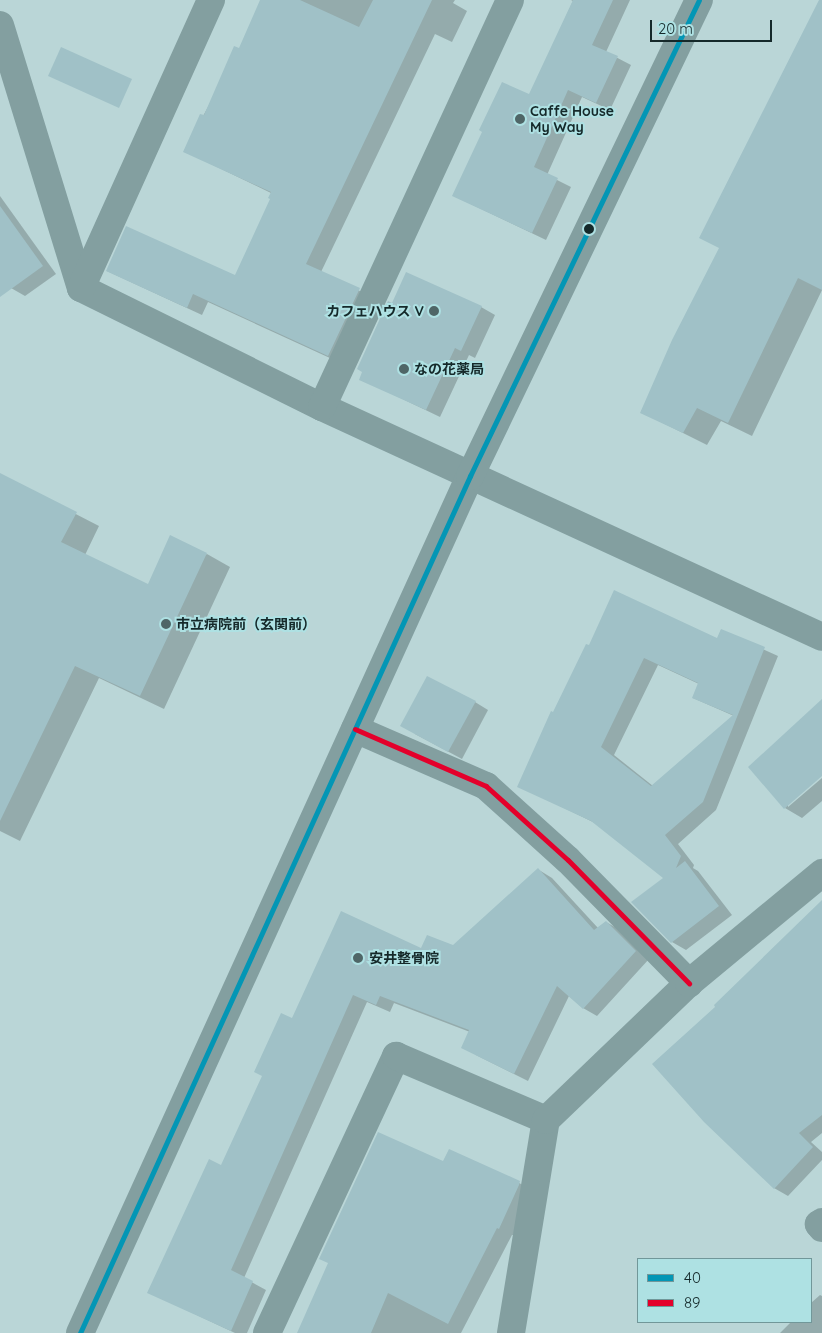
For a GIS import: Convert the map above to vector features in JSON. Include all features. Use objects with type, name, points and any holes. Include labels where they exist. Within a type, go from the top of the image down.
[{"type":"street","points":[[81,288],[211,0]]},
{"type":"street","points":[[322,407],[510,0]]},
{"type":"street","points":[[80,1333],[470,476],[699,0]]},
{"type":"street","points":[[0,25],[81,288],[322,407],[822,637]]},
{"type":"street","points":[[355,729],[486,786],[568,860],[689,983]]},
{"type":"street","points":[[511,1333],[546,1120],[689,983],[822,873]]},
{"type":"street","points":[[267,1333],[396,1056],[546,1120]]},
{"type":"street","points":[[822,1222],[819,1224],[822,1228]]},
{"type":"building","points":[[260,0],[300,0],[359,27],[373,0],[432,0],[306,264],[360,288],[328,356],[193,294],[187,308],[106,271],[126,226],[235,275],[270,199],[268,198],[271,192],[183,152],[200,114],[204,115],[234,46],[239,48]]},
{"type":"building","points":[[573,0],[613,0],[592,45],[618,56],[596,103],[568,90],[534,167],[558,178],[532,233],[452,196],[482,132],[479,130],[502,82],[529,94]]},
{"type":"building","points":[[819,0],[822,0],[822,290],[798,278],[728,423],[697,408],[683,433],[640,413],[672,340],[719,248],[699,238]]},
{"type":"building","points":[[61,47],[132,79],[119,108],[48,76]]},
{"type":"building","points":[[0,206],[43,266],[0,297]]},
{"type":"building","points":[[406,272],[482,306],[461,351],[455,348],[426,410],[359,380],[362,372],[357,369],[388,301],[392,303]]},
{"type":"building","points":[[0,473],[77,512],[61,542],[148,584],[170,535],[207,553],[140,696],[75,666],[0,821]]},
{"type":"building","points":[[614,590],[717,638],[721,629],[765,647],[703,802],[665,835],[681,856],[676,868],[685,861],[719,906],[671,943],[631,902],[663,878],[591,821],[517,787],[551,711],[553,712],[586,644],[589,645]],"holes":[[[644,658],[698,683],[692,698],[733,715],[651,786],[601,747]]]},
{"type":"building","points":[[427,676],[476,701],[448,752],[400,726]]},
{"type":"building","points":[[822,699],[822,776],[784,809],[748,767]]},
{"type":"building","points":[[538,868],[594,930],[606,921],[636,951],[583,1009],[557,986],[514,1074],[461,1048],[469,1030],[380,996],[376,1005],[353,995],[231,1270],[253,1281],[231,1331],[147,1293],[209,1159],[221,1165],[262,1076],[254,1072],[281,1013],[292,1018],[341,911],[421,948],[427,935],[453,945]]},
{"type":"building","points":[[822,900],[822,1115],[799,1133],[813,1147],[774,1189],[704,1122],[652,1064],[715,1007],[714,1005]]},
{"type":"building","points":[[378,1132],[443,1161],[449,1149],[520,1181],[519,1185],[499,1229],[497,1228],[448,1324],[388,1293],[371,1333],[297,1333],[328,1263],[319,1259]]},
{"type":"transit line","name":"40","points":[[80,1333],[470,476],[699,0]]},
{"type":"transit line","name":"89","points":[[355,729],[486,786],[568,860],[689,983]]},
{"type":"place","name":"Caffe House My Way","points":[[520,119]]},
{"type":"place","name":"カフェハウス V","points":[[434,311]]},
{"type":"place","name":"なの花薬局","points":[[404,369]]},
{"type":"place","name":"市立病院前（玄関前）","points":[[166,624]]},
{"type":"place","name":"安井整骨院","points":[[358,958]]}]
